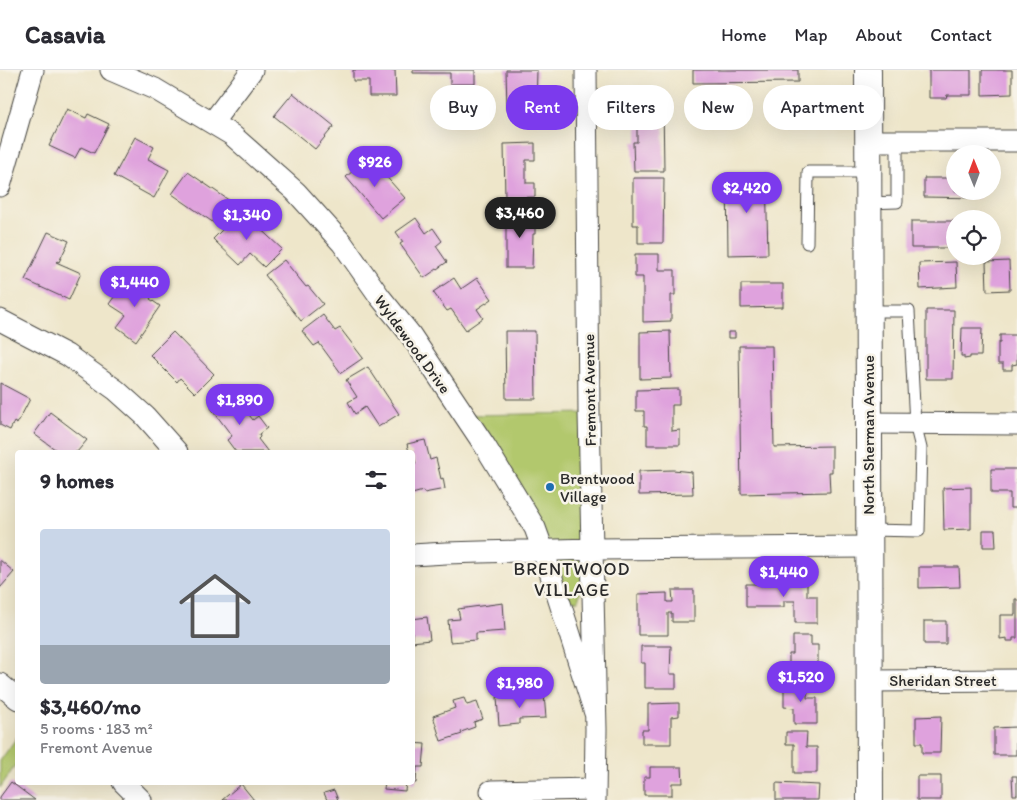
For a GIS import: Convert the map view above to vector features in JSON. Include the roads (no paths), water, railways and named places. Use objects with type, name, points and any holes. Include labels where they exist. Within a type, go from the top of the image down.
[{"type":"street","points":[[0,186],[33,70]]},
{"type":"street","name":"Wyldewood Drive","points":[[111,70],[154,89],[232,135],[296,192],[342,243],[380,297],[410,334],[485,446],[534,528],[543,550],[595,713]]},
{"type":"street","points":[[212,123],[252,70]]},
{"type":"street","name":"Fremont Avenue","points":[[586,70],[595,795]]},
{"type":"street","name":"North Sherman Avenue","points":[[868,70],[870,800]]},
{"type":"street","points":[[869,141],[1017,141]]},
{"type":"street","points":[[0,320],[67,355],[116,390],[145,416],[175,450]]},
{"type":"street","points":[[868,423],[1017,424]]},
{"type":"street","points":[[415,555],[869,538]]},
{"type":"street","name":"Sheridan Street","points":[[869,681],[1017,680]]},
{"type":"street","points":[[0,684],[15,696]]},
{"type":"street","points":[[126,785],[141,800]]},
{"type":"street","points":[[491,791],[595,795]]},
{"type":"lane","points":[[868,203],[897,202],[897,141]]},
{"type":"lane","points":[[807,243],[808,172],[868,172]]},
{"type":"lane","points":[[868,311],[909,311],[915,424],[922,448],[919,531],[869,538]]},
{"type":"place","name":"Brentwood Village","points":[[550,487]]},
{"type":"district","name":"BRENTWOOD VILLAGE","points":[[572,579]]}]
